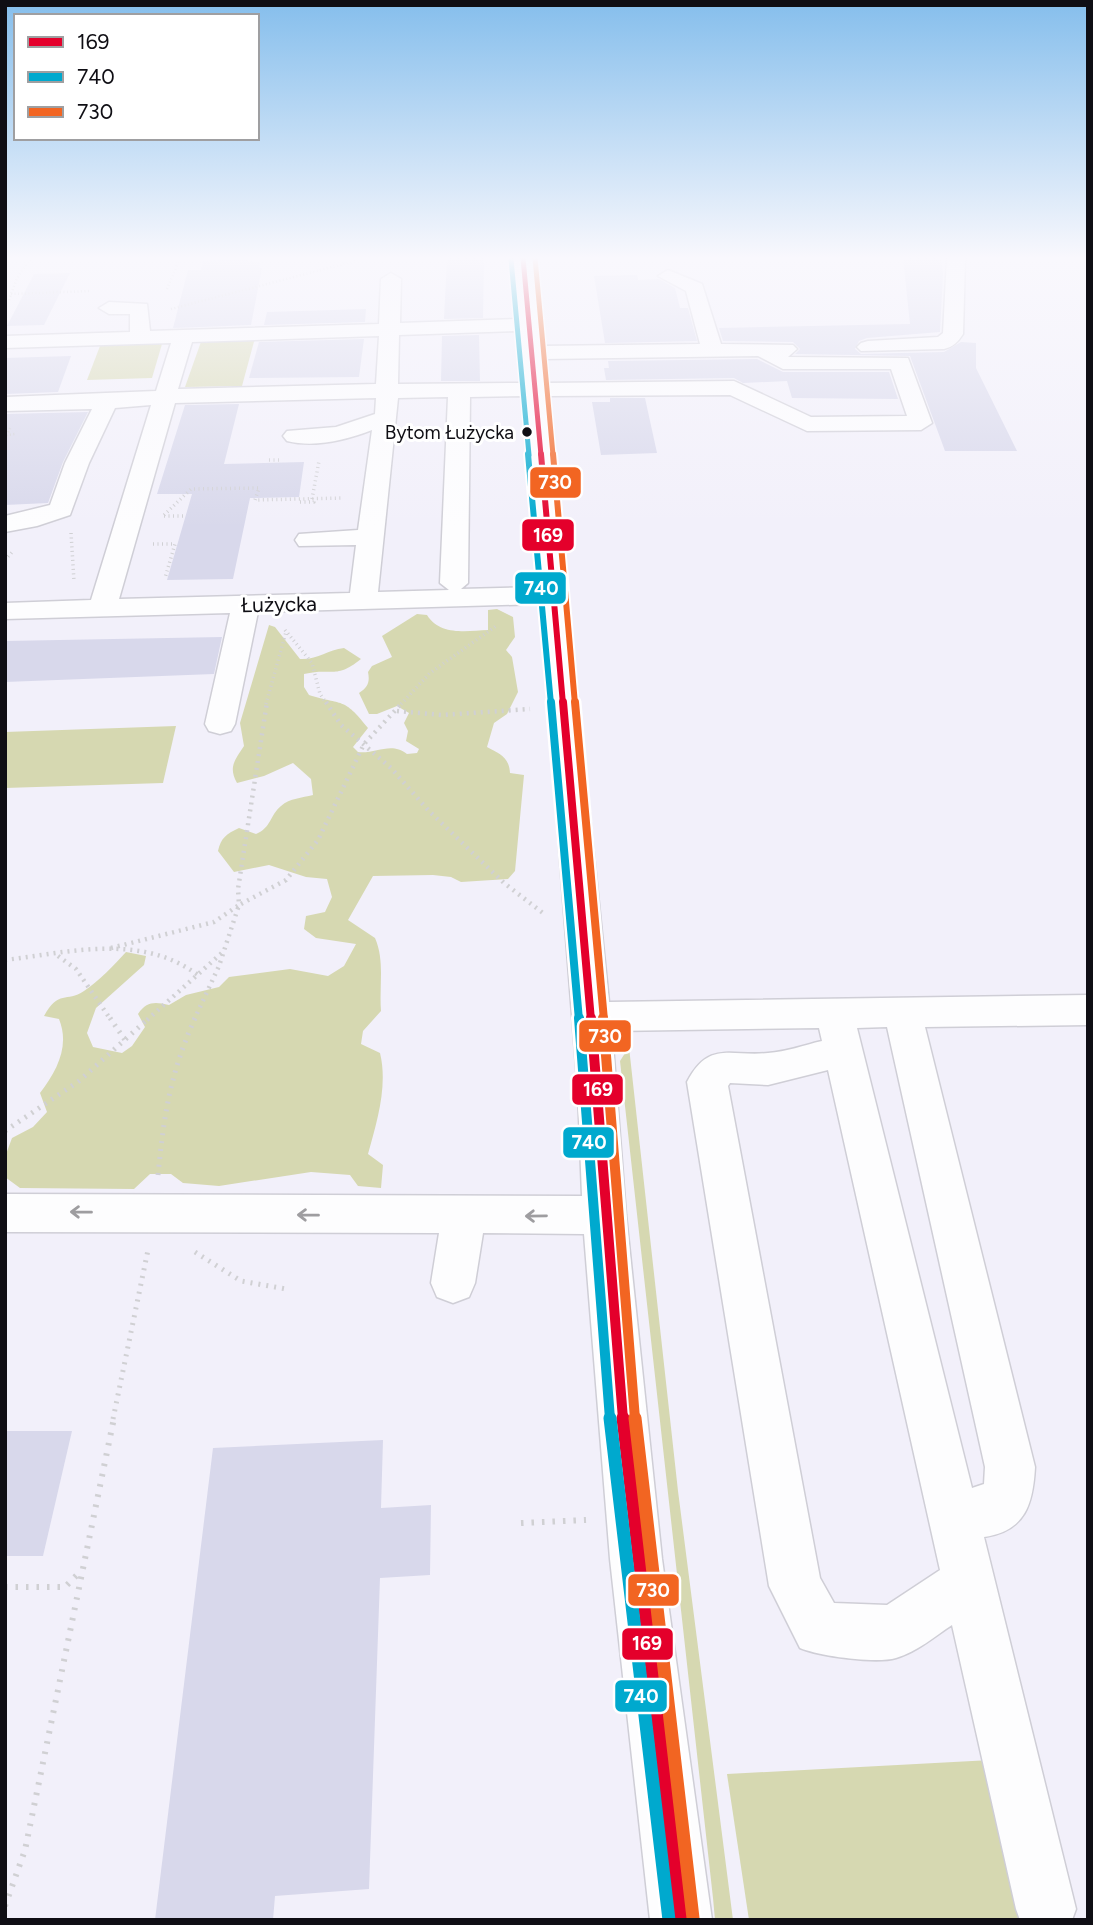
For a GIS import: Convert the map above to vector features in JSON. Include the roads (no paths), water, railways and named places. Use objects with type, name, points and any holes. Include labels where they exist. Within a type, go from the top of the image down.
[{"type":"street","points":[[103,607],[180,348]]},
{"type":"street","points":[[363,603],[378,458],[386,418],[389,348]]},
{"type":"street","points":[[531,348],[636,1559],[681,1920]]},
{"type":"street","points":[[531,354],[583,348]]},
{"type":"street","points":[[624,348],[712,350],[821,348]]},
{"type":"street","points":[[5,404],[166,398],[281,383],[459,393],[734,388],[807,424],[921,423],[900,363],[783,363],[762,349]]},
{"type":"street","points":[[454,583],[459,393]]},
{"type":"street","points":[[5,524],[32,523],[41,516],[61,510],[77,463],[107,402]]},
{"type":"street","points":[[295,436],[338,434],[386,418]]},
{"type":"street","points":[[308,540],[370,537]]},
{"type":"street","name":"Łużycka","points":[[5,611],[363,603],[553,595]]},
{"type":"street","points":[[219,724],[246,605]]},
{"type":"street","points":[[969,1582],[894,1632],[819,1629],[795,1586],[707,1082],[721,1067],[768,1069],[840,1033],[903,1013],[1088,1010]]},
{"type":"street","points":[[903,1013],[1010,1467],[1008,1497],[990,1511],[954,1516]]},
{"type":"street","points":[[590,1017],[840,1033]]},
{"type":"street","points":[[840,1033],[1046,1909]]},
{"type":"street","points":[[5,1213],[464,1217],[604,1215]]},
{"type":"street","points":[[453,1283],[464,1217]]},
{"type":"place","name":"Bytom Łużycka","points":[[527,432]]}]
